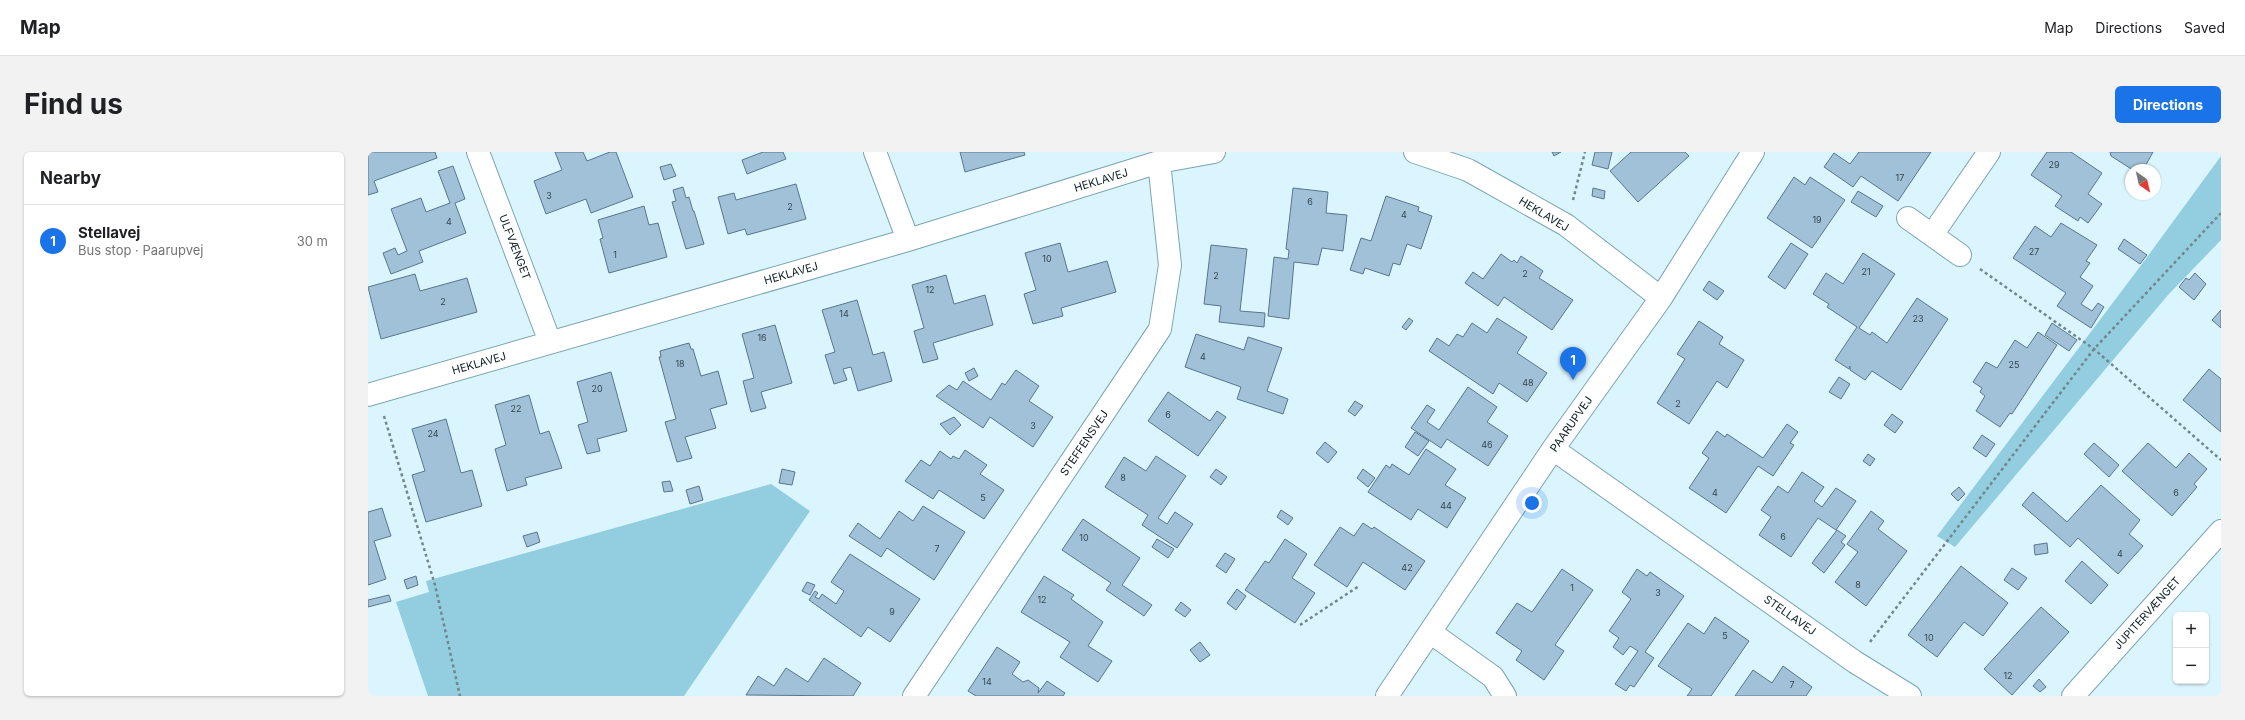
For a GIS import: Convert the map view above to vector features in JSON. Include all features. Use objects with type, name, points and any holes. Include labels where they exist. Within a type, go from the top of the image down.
[{"type":"street","name":"ULFVÆNGET","points":[[478,152],[550,342]]},
{"type":"street","points":[[874,152],[908,240]]},
{"type":"street","name":"HEKLAVEJ","points":[[372,394],[908,240],[1159,162],[1214,152]]},
{"type":"street","name":"HEKLAVEJ","points":[[1415,152],[1468,170],[1566,225],[1661,298]]},
{"type":"street","name":"PAARUPVEJ","points":[[1387,696],[1553,449],[1661,298],[1753,152]]},
{"type":"street","points":[[1932,235],[1989,152]]},
{"type":"street","name":"STEFFENSVEJ","points":[[914,696],[1160,329],[1170,265],[1159,162]]},
{"type":"street","points":[[1908,218],[1960,255]]},
{"type":"street","name":"STELLAVEJ","points":[[1553,449],[1855,662],[1910,696]]},
{"type":"street","name":"JUPITERVÆNGET","points":[[2073,696],[2221,531]]},
{"type":"street","points":[[1430,632],[1493,677],[1505,696]]},
{"type":"path","points":[[1566,225],[1585,152]]},
{"type":"path","points":[[1855,662],[2094,349],[2221,213]]},
{"type":"path","points":[[1960,255],[2094,349],[2221,460]]},
{"type":"path","points":[[372,394],[435,585],[460,696]]},
{"type":"path","points":[[1300,625],[1359,586]]},
{"type":"shaded area","points":[[2221,156],[2221,240],[2168,295],[1955,547],[1937,536],[2142,264]]},
{"type":"shaded area","points":[[771,484],[810,511],[684,696],[428,696],[396,602],[429,592],[426,581]]},
{"type":"building","points":[[368,152],[435,152],[437,158],[374,181],[378,192],[368,195]]},
{"type":"building","points":[[555,152],[583,152],[587,161],[610,152],[616,152],[633,197],[591,213],[586,199],[546,214],[534,181],[562,170]]},
{"type":"building","points":[[763,152],[783,152],[786,159],[747,174],[742,160]]},
{"type":"building","points":[[960,152],[1024,152],[1025,155],[965,172]]},
{"type":"building","points":[[1552,152],[1561,152],[1554,156]]},
{"type":"building","points":[[1595,152],[1612,152],[1608,169],[1592,165]]},
{"type":"building","points":[[1631,152],[1685,152],[1689,156],[1638,202],[1610,171]]},
{"type":"building","points":[[1859,152],[1931,152],[1898,201],[1861,176],[1853,187],[1824,167],[1834,153],[1850,164]]},
{"type":"building","points":[[2047,152],[2071,152],[2102,173],[2088,194],[2102,204],[2088,223],[2080,217],[2078,221],[2055,206],[2062,196],[2031,175]]},
{"type":"building","points":[[2110,152],[2153,152],[2146,164],[2125,165],[2111,156]]},
{"type":"building","points":[[671,164],[676,176],[664,180],[660,167]]},
{"type":"building","points":[[453,166],[465,199],[455,203],[466,233],[419,251],[423,262],[391,274],[383,253],[395,248],[398,255],[407,251],[391,209],[421,198],[426,212],[450,203],[438,171]]},
{"type":"building","points":[[1794,177],[1805,185],[1810,177],[1845,200],[1812,248],[1767,218]]},
{"type":"building","points":[[796,184],[806,219],[747,235],[745,229],[728,234],[718,197],[734,193],[736,200]]},
{"type":"building","points":[[683,187],[686,198],[689,197],[704,244],[686,249],[672,202],[676,201],[673,190]]},
{"type":"building","points":[[1293,188],[1328,192],[1326,213],[1347,215],[1343,251],[1322,248],[1318,265],[1294,262],[1289,319],[1268,316],[1274,257],[1288,259],[1289,250],[1286,249]]},
{"type":"building","points":[[1593,188],[1605,191],[1604,199],[1592,196]]},
{"type":"building","points":[[1858,191],[1883,206],[1876,217],[1851,202]]},
{"type":"building","points":[[1386,196],[1419,207],[1418,211],[1432,216],[1421,249],[1407,244],[1400,265],[1393,263],[1389,276],[1365,268],[1363,274],[1350,270],[1361,238],[1371,241]]},
{"type":"building","points":[[644,206],[649,225],[658,223],[667,257],[609,273],[600,239],[603,238],[598,220]]},
{"type":"building","points":[[2061,223],[2097,245],[2086,261],[2090,263],[2080,277],[2093,286],[2081,304],[2092,311],[2098,303],[2104,307],[2091,328],[2057,306],[2066,293],[2013,258],[2035,226],[2051,237]]},
{"type":"building","points":[[2124,239],[2147,255],[2140,264],[2118,249]]},
{"type":"building","points":[[1060,243],[1068,272],[1107,261],[1116,292],[1061,308],[1063,316],[1033,324],[1024,294],[1036,290],[1025,253]]},
{"type":"building","points":[[1791,243],[1808,254],[1785,289],[1768,277]]},
{"type":"building","points":[[1211,245],[1247,249],[1240,311],[1265,313],[1264,327],[1219,322],[1221,306],[1204,304]]},
{"type":"building","points":[[1863,253],[1895,274],[1859,328],[1870,335],[1872,332],[1887,343],[1917,298],[1948,319],[1901,390],[1872,371],[1865,380],[1850,370],[1850,366],[1849,369],[1835,360],[1857,327],[1827,307],[1829,304],[1813,294],[1826,273],[1843,284]]},
{"type":"building","points":[[1501,254],[1512,262],[1514,260],[1517,263],[1521,256],[1543,271],[1539,278],[1573,300],[1552,330],[1504,297],[1498,306],[1465,283],[1473,272],[1483,279]]},
{"type":"building","points":[[2195,273],[2206,284],[2194,300],[2179,287],[2186,278],[2189,280]]},
{"type":"building","points":[[415,274],[420,291],[467,278],[477,312],[381,339],[368,287]]},
{"type":"building","points":[[946,275],[954,304],[985,295],[993,325],[933,343],[938,359],[923,363],[914,331],[924,328],[912,285]]},
{"type":"building","points":[[1709,281],[1724,291],[1717,300],[1703,290]]},
{"type":"building","points":[[857,300],[873,355],[884,352],[892,381],[858,391],[851,367],[843,369],[847,380],[834,384],[825,355],[835,352],[822,310]]},
{"type":"building","points":[[2221,310],[2221,328],[2212,320]]},
{"type":"building","points":[[1409,318],[1413,321],[1406,330],[1402,327]]},
{"type":"building","points":[[1497,318],[1527,337],[1517,353],[1547,373],[1527,402],[1499,383],[1493,394],[1429,351],[1437,338],[1449,346],[1457,334],[1463,337],[1472,323],[1487,333]]},
{"type":"building","points":[[1699,321],[1723,337],[1719,344],[1744,360],[1727,388],[1717,381],[1689,424],[1657,403],[1685,359],[1677,354]]},
{"type":"building","points":[[2052,323],[2077,340],[2069,351],[2045,335]]},
{"type":"building","points":[[775,325],[792,383],[761,392],[766,408],[751,412],[743,381],[754,378],[742,334]]},
{"type":"building","points":[[2038,332],[2057,345],[2012,414],[2010,413],[2000,427],[1976,411],[1985,396],[1980,392],[1982,388],[1973,382],[1986,362],[1997,368],[2015,340],[2027,348]]},
{"type":"building","points":[[1196,334],[1244,350],[1248,337],[1282,348],[1267,391],[1288,399],[1283,414],[1237,399],[1241,387],[1185,367]]},
{"type":"building","points":[[689,343],[691,349],[693,349],[701,376],[718,371],[727,404],[710,409],[716,428],[685,437],[692,458],[677,462],[665,422],[676,419],[659,357],[661,357],[660,351]]},
{"type":"building","points":[[974,368],[978,376],[969,381],[965,373]]},
{"type":"building","points":[[2209,369],[2221,379],[2221,432],[2183,400]]},
{"type":"building","points":[[1016,370],[1039,386],[1029,401],[1053,417],[1033,447],[990,417],[983,428],[936,396],[949,385],[957,390],[963,381],[991,400],[1002,383],[1005,385]]},
{"type":"building","points":[[611,372],[627,431],[597,439],[600,451],[587,454],[578,425],[588,422],[577,382]]},
{"type":"building","points":[[1839,377],[1850,384],[1841,399],[1829,392]]},
{"type":"building","points":[[1468,387],[1497,407],[1487,422],[1508,436],[1488,466],[1447,439],[1441,448],[1411,428],[1427,405],[1435,410],[1427,422],[1439,430]]},
{"type":"building","points":[[1168,392],[1210,421],[1217,411],[1226,417],[1198,456],[1148,421]]},
{"type":"building","points":[[529,395],[540,434],[549,431],[562,468],[525,478],[527,485],[507,491],[495,449],[506,445],[495,405]]},
{"type":"building","points":[[1355,401],[1363,406],[1355,416],[1348,411]]},
{"type":"building","points":[[1892,414],[1903,422],[1895,433],[1884,425]]},
{"type":"building","points":[[954,417],[961,425],[950,435],[940,424]]},
{"type":"building","points":[[446,419],[461,473],[472,470],[482,506],[426,522],[412,475],[425,471],[412,429]]},
{"type":"building","points":[[1787,424],[1798,432],[1790,443],[1794,445],[1773,476],[1758,466],[1726,513],[1689,488],[1709,458],[1702,453],[1717,431],[1725,437],[1727,434],[1763,458]]},
{"type":"building","points":[[1415,432],[1429,441],[1418,456],[1405,447]]},
{"type":"building","points":[[1982,435],[1995,444],[1986,457],[1973,448]]},
{"type":"building","points":[[1325,442],[1337,452],[1328,463],[1316,453]]},
{"type":"building","points":[[2094,443],[2119,465],[2109,477],[2084,454]]},
{"type":"building","points":[[2148,443],[2176,468],[2189,453],[2207,469],[2194,484],[2197,487],[2172,516],[2122,471]]},
{"type":"building","points":[[1426,449],[1456,469],[1445,485],[1466,498],[1447,528],[1418,509],[1411,520],[1368,492],[1386,465],[1390,468],[1392,464],[1409,475]]},
{"type":"building","points":[[965,450],[987,465],[980,474],[1004,490],[984,519],[939,490],[933,499],[905,481],[921,460],[930,466],[940,451],[951,459],[953,456],[959,459]]},
{"type":"building","points":[[1868,454],[1875,459],[1870,466],[1863,461]]},
{"type":"building","points":[[1156,456],[1186,476],[1158,518],[1167,524],[1175,512],[1193,524],[1177,548],[1142,525],[1148,515],[1105,487],[1124,457],[1146,471]]},
{"type":"building","points":[[782,469],[795,472],[792,485],[779,483]]},
{"type":"building","points":[[1216,469],[1227,477],[1221,485],[1210,477]]},
{"type":"building","points":[[1363,469],[1375,478],[1368,487],[1357,478]]},
{"type":"building","points":[[1802,472],[1824,487],[1814,501],[1822,507],[1836,488],[1856,501],[1836,530],[1818,518],[1791,557],[1759,535],[1771,517],[1761,510],[1778,486],[1788,493]]},
{"type":"building","points":[[670,481],[673,491],[664,492],[662,482]]},
{"type":"building","points":[[2101,485],[2140,520],[2129,534],[2143,546],[2118,574],[2078,538],[2070,547],[2022,505],[2033,492],[2067,522]]},
{"type":"building","points":[[699,486],[703,500],[690,504],[686,490]]},
{"type":"building","points":[[1959,487],[1965,494],[1958,501],[1951,494]]},
{"type":"building","points":[[923,506],[965,532],[934,580],[887,548],[881,557],[849,536],[858,523],[880,539],[899,511],[913,521]]},
{"type":"building","points":[[382,508],[391,536],[374,541],[386,579],[368,585],[368,512]]},
{"type":"building","points":[[1281,510],[1293,518],[1288,525],[1277,517]]},
{"type":"building","points":[[1871,511],[1884,521],[1878,529],[1907,551],[1866,606],[1835,582],[1858,552],[1847,544]]},
{"type":"building","points":[[1083,519],[1140,558],[1122,585],[1152,605],[1144,616],[1106,590],[1111,583],[1062,550]]},
{"type":"building","points":[[1363,523],[1372,529],[1374,527],[1425,561],[1405,590],[1363,562],[1347,587],[1314,565],[1340,527],[1354,536]]},
{"type":"building","points":[[1837,530],[1846,536],[1841,542],[1845,545],[1824,573],[1812,563]]},
{"type":"building","points":[[537,532],[540,542],[527,547],[523,536]]},
{"type":"building","points":[[1157,539],[1174,549],[1168,558],[1152,547]]},
{"type":"building","points":[[1285,539],[1307,554],[1292,578],[1315,593],[1295,623],[1245,590],[1265,561],[1269,563]]},
{"type":"building","points":[[2047,543],[2048,553],[2035,555],[2034,545]]},
{"type":"building","points":[[1225,553],[1235,559],[1226,573],[1216,566]]},
{"type":"building","points":[[850,554],[920,599],[890,642],[868,627],[861,637],[809,600],[815,591],[818,593],[815,597],[819,599],[822,594],[836,604],[844,591],[831,582]]},
{"type":"building","points":[[2082,561],[2108,585],[2091,604],[2065,581]]},
{"type":"building","points":[[1961,566],[2008,603],[1983,636],[1964,622],[1937,657],[1908,635]]},
{"type":"building","points":[[2012,568],[2027,578],[2018,590],[2004,580]]},
{"type":"building","points":[[1562,569],[1593,590],[1555,645],[1564,651],[1544,680],[1516,660],[1522,651],[1496,633],[1517,603],[1532,612]]},
{"type":"building","points":[[1637,569],[1647,576],[1650,572],[1684,596],[1645,652],[1654,658],[1634,687],[1630,685],[1626,691],[1615,684],[1638,651],[1630,646],[1623,655],[1613,647],[1619,638],[1609,631],[1631,599],[1622,592]]},
{"type":"building","points":[[416,576],[418,585],[407,589],[404,580]]},
{"type":"building","points":[[1044,576],[1074,595],[1071,599],[1103,622],[1088,646],[1112,661],[1098,682],[1060,657],[1070,642],[1021,612]]},
{"type":"building","points":[[807,582],[815,585],[810,595],[802,591]]},
{"type":"building","points":[[1237,589],[1246,596],[1236,610],[1227,603]]},
{"type":"building","points":[[389,595],[391,601],[368,607],[368,600]]},
{"type":"building","points":[[1181,602],[1191,610],[1185,617],[1175,610]]},
{"type":"building","points":[[2041,607],[2069,632],[2012,695],[1984,669]]},
{"type":"building","points":[[1715,617],[1749,641],[1711,696],[1687,696],[1692,689],[1658,666],[1688,623],[1704,634]]},
{"type":"building","points":[[1200,642],[1210,655],[1200,662],[1190,650]]},
{"type":"building","points":[[997,647],[1020,662],[1012,674],[1023,682],[1028,680],[1039,688],[1038,693],[1047,681],[1065,693],[1063,696],[976,696],[968,691]]},
{"type":"building","points":[[824,658],[861,683],[853,696],[746,695],[758,676],[774,686],[786,668],[808,682]]},
{"type":"building","points":[[1783,666],[1812,687],[1806,696],[1735,696],[1753,670],[1772,683]]},
{"type":"building","points":[[2039,679],[2046,687],[2040,692],[2033,686]]},
{"type":"place","name":"Stellavej","points":[[1573,380]]}]
